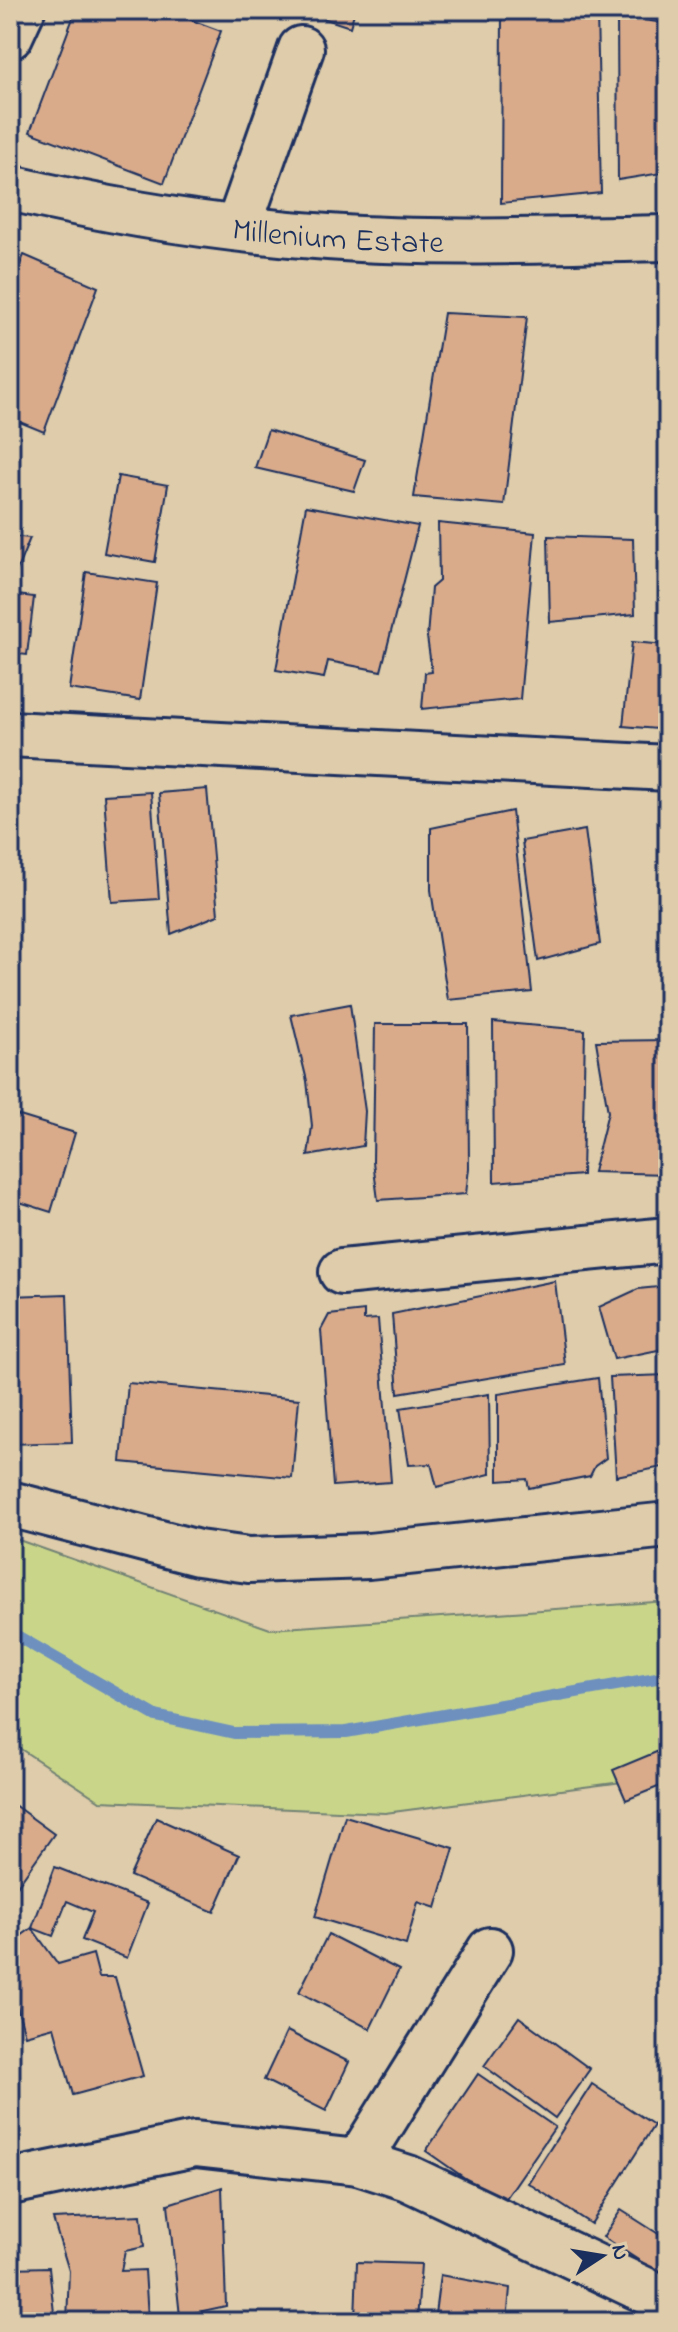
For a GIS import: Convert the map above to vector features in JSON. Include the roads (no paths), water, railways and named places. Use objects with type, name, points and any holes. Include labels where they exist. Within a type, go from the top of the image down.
[{"type":"street","points":[[10,36],[22,10]]},
{"type":"street","points":[[238,228],[301,49]]},
{"type":"street","name":"Millenium Estate","points":[[10,188],[238,228],[343,238],[491,241],[668,238]]},
{"type":"street","points":[[10,734],[668,768]]},
{"type":"street","points":[[342,1272],[668,1240]]},
{"type":"street","points":[[10,1504],[198,1553],[249,1560],[369,1556],[668,1525]]},
{"type":"street","points":[[358,2162],[490,1950]]},
{"type":"street","points":[[10,2182],[195,2144],[358,2162],[408,2178],[668,2301]]},
{"type":"waterway","points":[[10,1632],[156,1716],[234,1733],[346,1732],[668,1676]]}]
